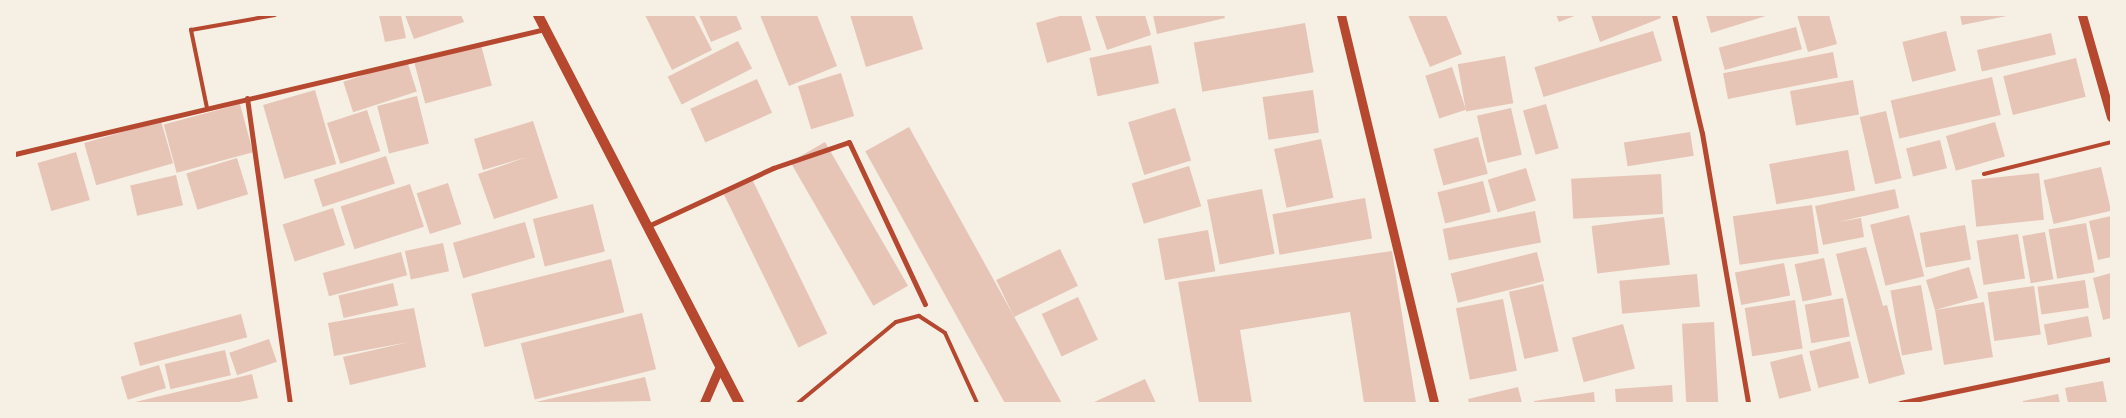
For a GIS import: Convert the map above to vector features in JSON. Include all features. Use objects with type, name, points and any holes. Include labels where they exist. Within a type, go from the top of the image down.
[{"type":"main road","points":[[538,15],[547,29],[739,403]]},
{"type":"street","points":[[1341,15],[1434,403]]},
{"type":"street","points":[[1674,15],[1702,133],[1748,403]]},
{"type":"street","points":[[2082,15],[2111,117]]},
{"type":"street","points":[[15,154],[547,29]]},
{"type":"street","points":[[247,98],[290,403]]},
{"type":"street","points":[[648,226],[773,168],[849,142],[926,304]]},
{"type":"street","points":[[1900,403],[2111,359]]},
{"type":"street","points":[[704,403],[720,366]]},
{"type":"lane","points":[[207,108],[190,30],[275,15]]},
{"type":"lane","points":[[1984,174],[2111,142]]},
{"type":"lane","points":[[798,403],[896,322],[919,316],[945,334],[977,403]]},
{"type":"building","points":[[379,15],[401,15],[406,38],[385,42]]},
{"type":"building","points":[[405,15],[461,15],[464,22],[414,39]]},
{"type":"building","points":[[645,15],[694,15],[712,50],[672,70]]},
{"type":"building","points":[[699,15],[736,15],[742,29],[711,42]]},
{"type":"building","points":[[760,15],[817,15],[837,66],[789,86]]},
{"type":"building","points":[[850,15],[912,15],[923,49],[866,67]]},
{"type":"building","points":[[1063,15],[1081,15],[1091,50],[1047,63],[1036,23]]},
{"type":"building","points":[[1095,15],[1145,15],[1151,35],[1107,50]]},
{"type":"building","points":[[1153,15],[1224,15],[1225,18],[1157,34]]},
{"type":"building","points":[[1408,15],[1446,15],[1462,54],[1430,67]]},
{"type":"building","points":[[1556,15],[1577,15],[1559,22]]},
{"type":"building","points":[[1591,15],[1660,15],[1661,18],[1600,42]]},
{"type":"building","points":[[1706,15],[1769,15],[1711,33]]},
{"type":"building","points":[[1797,15],[1829,15],[1837,44],[1808,52]]},
{"type":"building","points":[[1960,15],[2007,15],[2007,16],[1962,25]]},
{"type":"building","points":[[1305,23],[1314,72],[1202,92],[1194,43]]},
{"type":"building","points":[[1796,27],[1802,49],[1725,70],[1719,48]]},
{"type":"building","points":[[1653,31],[1662,61],[1543,97],[1534,67]]},
{"type":"building","points":[[1946,31],[1956,71],[1912,82],[1902,42]]},
{"type":"building","points":[[2051,33],[2056,54],[1982,72],[1977,50]]},
{"type":"building","points":[[738,41],[752,69],[682,104],[668,77]]},
{"type":"building","points":[[481,45],[492,86],[425,103],[414,63]]},
{"type":"building","points":[[1151,45],[1159,83],[1097,96],[1089,58]]},
{"type":"building","points":[[1833,52],[1838,78],[1728,99],[1723,73]]},
{"type":"building","points":[[1505,56],[1513,103],[1466,112],[1458,64]]},
{"type":"building","points":[[2076,58],[2086,97],[2013,115],[2003,76]]},
{"type":"building","points":[[407,61],[417,91],[353,112],[343,82]]},
{"type":"building","points":[[1452,67],[1466,110],[1439,118],[1425,76]]},
{"type":"building","points":[[841,73],[854,116],[811,129],[798,86]]},
{"type":"building","points":[[1992,77],[2001,115],[1899,138],[1891,100]]},
{"type":"building","points":[[757,79],[772,113],[705,142],[690,109]]},
{"type":"building","points":[[1853,80],[1859,114],[1796,126],[1790,91]]},
{"type":"building","points":[[315,90],[336,164],[284,179],[263,105]]},
{"type":"building","points":[[1313,90],[1319,133],[1268,140],[1262,97]]},
{"type":"building","points":[[417,96],[429,144],[389,153],[377,106]]},
{"type":"building","points":[[240,104],[253,152],[177,173],[164,124]]},
{"type":"building","points":[[1546,104],[1559,148],[1536,155],[1523,111]]},
{"type":"building","points":[[1175,108],[1191,161],[1144,175],[1128,122]]},
{"type":"building","points":[[1511,108],[1522,155],[1488,163],[1477,116]]},
{"type":"building","points":[[367,110],[380,151],[340,164],[327,123]]},
{"type":"building","points":[[1886,111],[1902,178],[1875,184],[1860,117]]},
{"type":"building","points":[[161,121],[173,163],[96,185],[84,143]]},
{"type":"building","points":[[533,121],[558,198],[494,219],[478,174],[527,157],[483,170],[474,139]]},
{"type":"building","points":[[1995,122],[2005,157],[1956,171],[1946,136]]},
{"type":"building","points":[[909,127],[1061,402],[1005,403],[865,151]]},
{"type":"building","points":[[1690,132],[1694,156],[1628,166],[1624,142]]},
{"type":"building","points":[[1478,137],[1488,174],[1443,186],[1434,149]]},
{"type":"building","points":[[1321,139],[1333,198],[1287,208],[1274,149]]},
{"type":"building","points":[[1940,140],[1947,168],[1913,177],[1906,148]]},
{"type":"building","points":[[825,142],[908,286],[873,306],[790,162]]},
{"type":"building","points":[[1848,150],[1855,190],[1776,204],[1769,164]]},
{"type":"building","points":[[76,152],[90,200],[51,211],[38,163]]},
{"type":"building","points":[[386,156],[395,184],[323,207],[314,179]]},
{"type":"building","points":[[237,158],[248,194],[197,210],[186,173]]},
{"type":"building","points":[[1189,166],[1201,206],[1144,224],[1132,184]]},
{"type":"building","points":[[2101,167],[2111,211],[2054,224],[2044,180]]},
{"type":"building","points":[[1526,168],[1536,201],[1498,212],[1488,180]]},
{"type":"building","points":[[2039,173],[2044,220],[1976,227],[1971,180]]},
{"type":"building","points":[[1661,174],[1663,214],[1573,219],[1571,179]]},
{"type":"building","points":[[176,175],[183,205],[137,216],[130,186]]},
{"type":"building","points":[[751,177],[827,333],[799,347],[722,191]]},
{"type":"building","points":[[1483,181],[1491,212],[1445,223],[1437,192]]},
{"type":"building","points":[[448,183],[461,224],[430,234],[417,193]]},
{"type":"building","points":[[410,184],[424,227],[354,249],[341,207]]},
{"type":"building","points":[[1262,189],[1275,254],[1220,264],[1207,200]]},
{"type":"building","points":[[1895,189],[1899,208],[1838,222],[1861,218],[1864,237],[1823,245],[1815,206]]},
{"type":"building","points":[[1365,198],[1372,238],[1280,255],[1272,214]]},
{"type":"building","points":[[593,204],[605,252],[545,267],[533,219]]},
{"type":"building","points":[[1812,205],[1819,254],[1740,265],[1733,216]]},
{"type":"building","points":[[333,208],[345,245],[295,261],[283,224]]},
{"type":"building","points":[[1535,211],[1541,242],[1449,260],[1443,229]]},
{"type":"building","points":[[1909,215],[1924,276],[1885,286],[1870,225]]},
{"type":"building","points":[[2111,216],[2111,257],[2098,260],[2089,221]]},
{"type":"building","points":[[1664,217],[1670,265],[1597,274],[1592,226]]},
{"type":"building","points":[[525,222],[535,258],[463,278],[453,243]]},
{"type":"building","points":[[2086,223],[2095,272],[2057,279],[2049,230]]},
{"type":"building","points":[[1965,225],[1971,259],[1926,267],[1920,233]]},
{"type":"building","points":[[1208,230],[1215,271],[1165,280],[1158,239]]},
{"type":"building","points":[[2045,232],[2053,279],[2031,283],[2022,236]]},
{"type":"building","points":[[2018,234],[2025,278],[1984,285],[1977,241]]},
{"type":"building","points":[[443,243],[449,271],[411,279],[405,251]]},
{"type":"building","points":[[1866,247],[1883,306],[1887,305],[1905,374],[1869,384],[1836,254]]},
{"type":"building","points":[[1060,249],[1078,286],[1014,317],[996,280]]},
{"type":"building","points":[[1392,251],[1416,403],[1364,403],[1350,312],[1240,330],[1252,403],[1199,403],[1178,282]]},
{"type":"building","points":[[401,252],[407,275],[329,296],[323,273]]},
{"type":"building","points":[[1537,252],[1544,281],[1458,303],[1451,274]]},
{"type":"building","points":[[1824,258],[1832,295],[1803,301],[1795,264]]},
{"type":"building","points":[[611,259],[624,312],[485,347],[471,294]]},
{"type":"building","points":[[1784,263],[1790,295],[1741,305],[1735,273]]},
{"type":"building","points":[[1969,267],[1978,298],[1935,310],[1926,280]]},
{"type":"building","points":[[2111,273],[2111,318],[2103,320],[2093,278]]},
{"type":"building","points":[[1697,274],[1700,307],[1622,314],[1619,281]]},
{"type":"building","points":[[2085,280],[2089,308],[2041,314],[2037,287]]},
{"type":"building","points":[[393,283],[398,305],[344,318],[338,296]]},
{"type":"building","points":[[1543,284],[1559,351],[1524,359],[1509,292]]},
{"type":"building","points":[[1921,285],[1932,350],[1902,355],[1890,290]]},
{"type":"building","points":[[2034,286],[2041,335],[1994,341],[1987,293]]},
{"type":"building","points":[[1078,297],[1098,340],[1062,357],[1042,314]]},
{"type":"building","points":[[1843,298],[1850,336],[1811,343],[1805,305]]},
{"type":"building","points":[[1503,299],[1517,371],[1470,380],[1456,308]]},
{"type":"building","points":[[1795,300],[1803,348],[1752,356],[1745,308]]},
{"type":"building","points":[[1984,302],[1993,357],[1944,365],[1935,310]]},
{"type":"building","points":[[414,308],[426,367],[350,385],[343,357],[409,342],[334,356],[328,323]]},
{"type":"building","points":[[642,313],[656,369],[535,400],[521,343]]},
{"type":"building","points":[[241,314],[247,337],[140,366],[134,343]]},
{"type":"building","points":[[2088,316],[2092,337],[2048,345],[2044,325]]},
{"type":"building","points":[[1714,322],[1718,403],[1686,403],[1682,324]]},
{"type":"building","points":[[1623,324],[1635,368],[1584,382],[1572,338]]},
{"type":"building","points":[[269,339],[277,362],[237,375],[229,353]]},
{"type":"building","points":[[1850,341],[1859,378],[1818,388],[1809,351]]},
{"type":"building","points":[[225,350],[231,375],[170,389],[165,364]]},
{"type":"building","points":[[1802,354],[1811,391],[1779,399],[1770,362]]},
{"type":"building","points":[[159,365],[166,388],[128,400],[121,377]]},
{"type":"building","points":[[252,374],[258,398],[234,403],[131,403]]},
{"type":"building","points":[[645,377],[651,401],[536,403],[536,402]]},
{"type":"building","points":[[1145,379],[1156,403],[1092,403]]},
{"type":"building","points":[[2103,381],[2107,403],[2068,403],[2065,388]]},
{"type":"building","points":[[1672,385],[1673,403],[1616,403],[1615,389]]},
{"type":"building","points":[[1518,387],[1522,403],[1469,403],[1468,399]]},
{"type":"building","points":[[1594,392],[1595,403],[1534,403],[1534,401]]},
{"type":"building","points":[[2058,394],[2060,403],[2023,403],[2023,401]]}]
